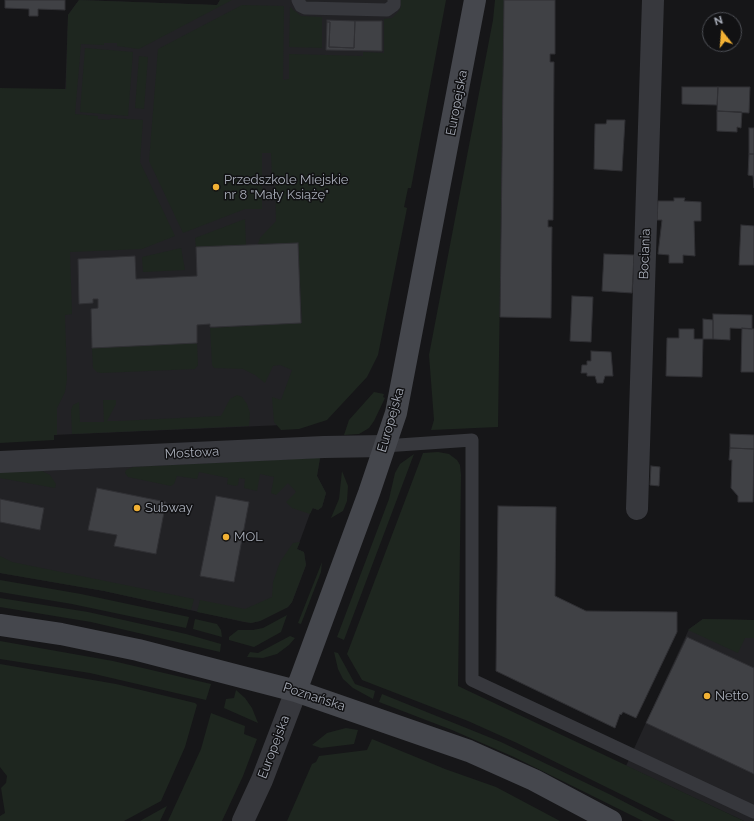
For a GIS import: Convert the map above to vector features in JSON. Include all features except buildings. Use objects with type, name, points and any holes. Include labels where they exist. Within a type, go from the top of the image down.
[{"type":"street","name":"Europejska","points":[[243,821],[262,780],[296,691],[362,513],[396,414],[475,0]]},
{"type":"street","name":"Bociania","points":[[638,509],[653,0]]},
{"type":"street","name":"Mostowa","points":[[0,462],[324,447],[384,446]]},
{"type":"street","name":"Poznańska","points":[[0,624],[61,634],[138,650],[296,691],[469,751],[534,780],[610,821]]},
{"type":"lane","points":[[298,0],[305,8],[387,10],[394,5],[394,0]]},
{"type":"lane","points":[[384,446],[472,440],[472,680],[754,812]]},
{"type":"shaded area","name":"Przedszkole Miejskie nr 8 \"Mały Książę\"","points":[[79,0],[217,5],[220,0],[412,0],[283,425],[53,435],[68,15]]},
{"type":"shaded area","points":[[79,0],[217,5],[220,0],[232,0],[139,49],[117,46],[117,43],[104,43],[104,45],[81,44],[75,114],[98,116],[98,119],[110,120],[111,118],[143,120],[140,162],[175,236],[142,249],[70,252],[72,314],[65,315],[67,379],[65,392],[57,408],[57,435],[54,435],[54,440],[0,443],[0,88],[66,89],[68,15]]},
{"type":"shaded area","points":[[401,0],[446,0],[411,188],[408,188],[404,207],[407,208],[378,355],[367,377],[327,420],[299,429],[281,430],[274,422],[272,397],[281,400],[292,370],[280,365],[273,366],[265,383],[255,375],[243,369],[214,368],[212,365],[210,328],[302,323],[298,243],[258,244],[260,238],[276,221],[275,180],[272,175],[271,153],[262,153],[262,209],[245,209],[183,233],[149,161],[158,49],[242,5],[284,6],[283,80],[289,79],[289,54],[363,56],[363,52],[384,53],[384,19],[392,18],[398,12],[401,7]]},
{"type":"shaded area","points":[[495,0],[504,0],[498,427],[431,430],[434,420],[429,355],[493,20]]},
{"type":"shaded area","points":[[290,7],[301,16],[322,17],[322,48],[289,47]]},
{"type":"shaded area","points":[[85,48],[133,52],[128,116],[80,112]]},
{"type":"shaded area","points":[[139,56],[148,57],[144,109],[135,108]]},
{"type":"shaded area","points":[[245,219],[246,245],[196,247],[195,238]]},
{"type":"shaded area","points":[[181,248],[185,270],[143,272],[142,257]]},
{"type":"shaded area","points":[[197,343],[198,365],[195,369],[101,373],[97,372],[93,368],[92,348]]},
{"type":"shaded area","points":[[374,392],[384,394],[383,397],[385,398],[374,421],[369,428],[359,434],[344,435],[349,420]]},
{"type":"shaded area","points":[[237,395],[242,397],[247,404],[250,413],[249,426],[72,434],[71,410],[73,405],[79,402],[80,422],[104,422],[103,400],[116,400],[116,404],[107,421],[118,421],[221,416],[230,399]]},
{"type":"shaded area","points":[[438,452],[449,454],[457,460],[460,465],[461,475],[458,686],[744,821],[675,821],[517,743],[468,721],[362,680],[347,654],[423,453]]},
{"type":"shaded area","points":[[414,454],[344,640],[337,637],[389,499],[395,473],[400,464]]},
{"type":"shaded area","points":[[320,458],[317,476],[326,493],[322,507],[318,510],[312,508],[297,549],[304,552],[306,565],[292,602],[288,607],[260,621],[251,623],[244,622],[104,591],[0,573],[0,473]]},
{"type":"shaded area","points":[[320,458],[317,476],[326,493],[322,507],[318,510],[313,508],[310,514],[292,508],[286,502],[296,492],[288,483],[276,495],[271,493],[274,477],[260,474],[257,491],[244,488],[245,479],[239,478],[238,485],[235,486],[227,484],[228,478],[199,472],[197,479],[177,476],[174,484],[171,486],[128,477],[125,473],[126,470],[133,467]]},
{"type":"shaded area","points":[[40,470],[50,475],[56,484],[55,488],[0,478],[0,472]]},
{"type":"shaded area","points":[[342,471],[348,486],[347,501],[343,511],[331,518],[339,499]]},
{"type":"shaded area","points":[[300,542],[297,549],[304,552],[306,565],[292,602],[288,607],[260,621],[251,623],[197,612],[200,600],[245,609],[272,597],[273,582],[280,562],[293,543]]},
{"type":"shaded area","points":[[0,556],[12,562],[194,599],[191,610],[104,591],[0,573]]},
{"type":"shaded area","points":[[322,562],[321,572],[301,624],[298,623]]},
{"type":"shaded area","points":[[0,580],[81,594],[189,617],[186,628],[72,604],[0,592]]},
{"type":"shaded area","points":[[0,598],[88,612],[186,634],[221,644],[220,652],[91,622],[0,607]]},
{"type":"shaded area","points":[[287,615],[281,632],[254,647],[229,640],[229,637],[238,630],[263,628]]},
{"type":"shaded area","points":[[195,619],[217,624],[221,630],[222,637],[193,629]]},
{"type":"shaded area","points":[[703,619],[754,620],[754,821],[744,821],[626,766],[689,629]]},
{"type":"shaded area","points":[[703,619],[754,620],[754,638],[745,638],[738,653],[688,630]]},
{"type":"shaded area","points":[[290,636],[295,638],[289,645],[277,654],[263,658],[247,657],[250,652],[258,653]]},
{"type":"shaded area","points":[[0,641],[113,661],[211,684],[206,700],[90,673],[0,659]]},
{"type":"shaded area","points":[[334,652],[338,653],[355,684],[375,691],[373,699],[353,688],[343,679],[338,669]]},
{"type":"shaded area","points":[[0,664],[116,684],[195,703],[197,705],[185,747],[161,801],[124,821],[0,821],[0,816],[5,813],[1,788],[6,783],[7,776],[0,767]]},
{"type":"shaded area","points":[[236,690],[245,698],[252,708],[258,723],[224,708],[226,699],[234,698]]},
{"type":"shaded area","points":[[382,694],[501,742],[661,821],[643,821],[514,757],[452,730],[379,702]]},
{"type":"shaded area","points":[[211,713],[245,726],[244,734],[257,739],[243,776],[222,821],[168,821],[201,749]]},
{"type":"shaded area","points":[[346,728],[358,730],[354,744],[321,748],[312,745],[327,733]]},
{"type":"shaded area","points":[[372,739],[445,769],[496,787],[560,821],[287,821],[312,764],[316,762],[319,756],[367,750]]},
{"type":"shaded area","points":[[167,806],[160,821],[140,821]]},
{"type":"place","name":"Przedszkole Miejskie nr 8 \"Mały Książę\"","points":[[216,187]]},
{"type":"place","name":"Subway","points":[[137,508]]},
{"type":"place","name":"MOL","points":[[226,537]]},
{"type":"place","name":"Netto","points":[[707,696]]}]
